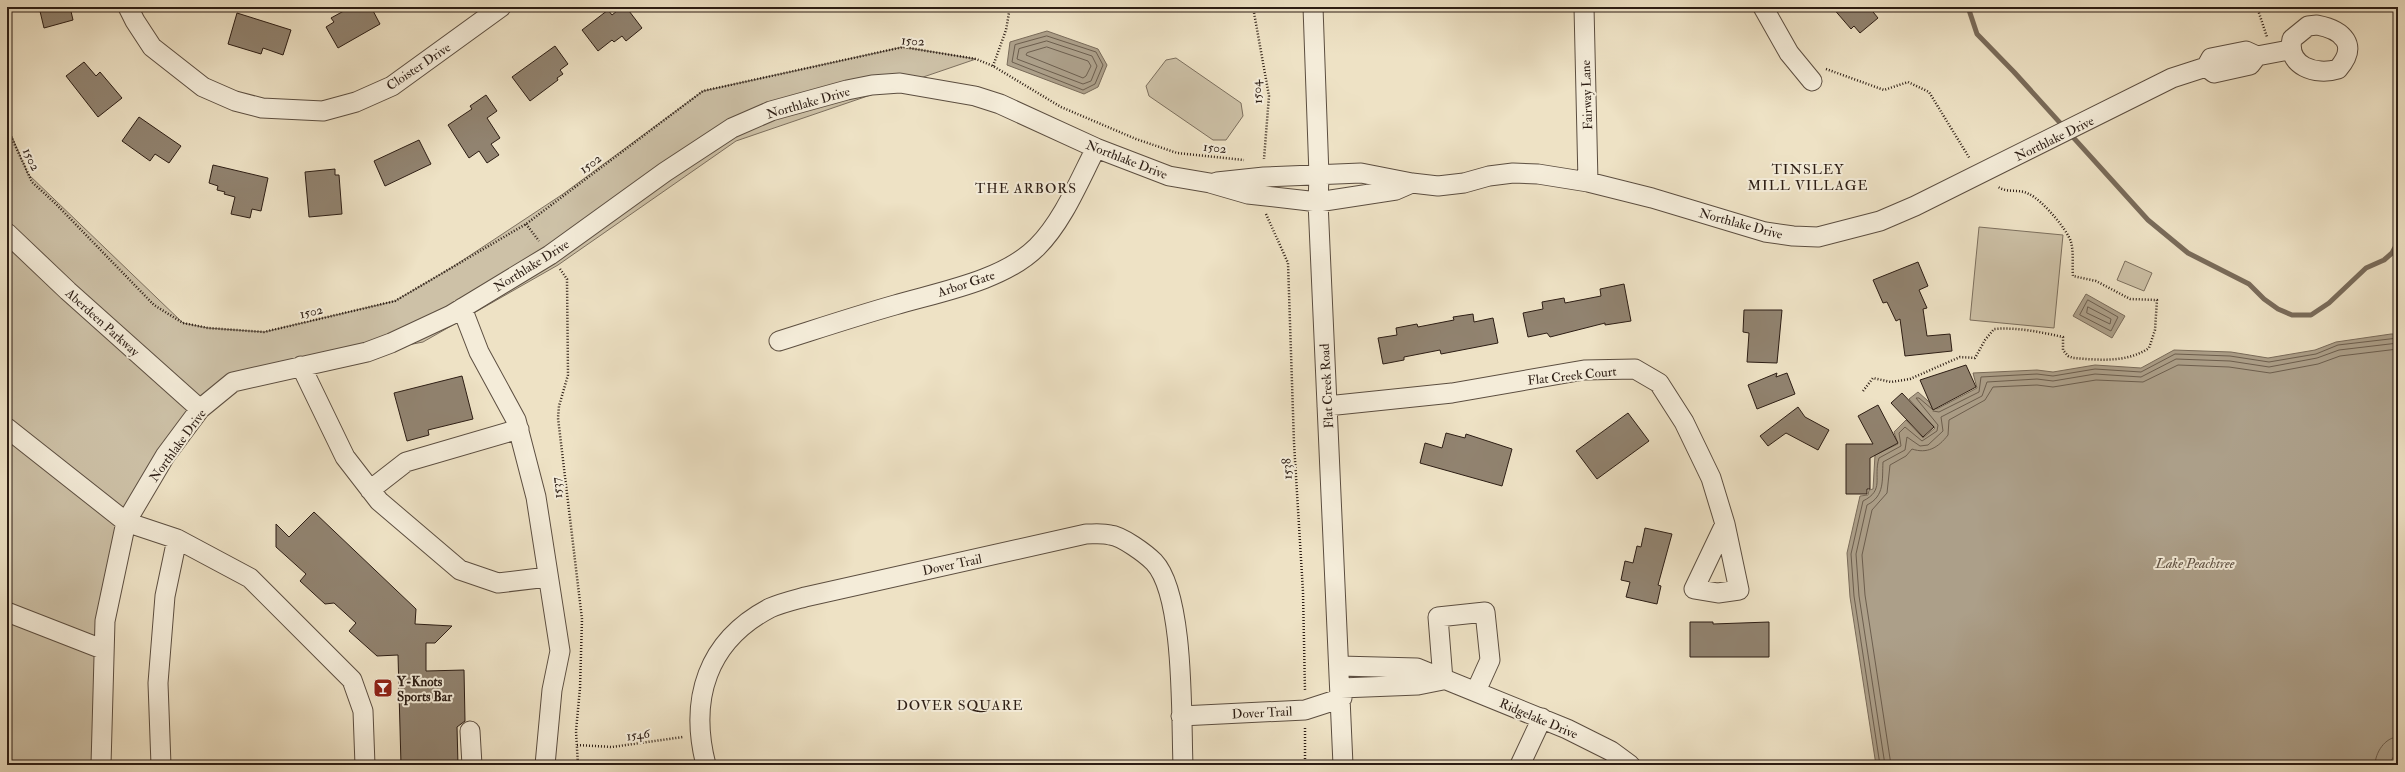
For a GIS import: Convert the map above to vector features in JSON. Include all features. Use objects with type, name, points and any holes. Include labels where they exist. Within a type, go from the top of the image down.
[{"type":"street","name":"Cloister Drive","points":[[128,7],[135,21],[152,47],[203,87],[235,101],[262,108],[323,111],[356,102],[392,86],[501,7]]},
{"type":"street","name":"Flat Creek Road","points":[[1313,7],[1319,176],[1318,202],[1342,693],[1344,765]]},
{"type":"street","name":"Fairway Lane","points":[[1584,7],[1588,182]]},
{"type":"street","points":[[1763,7],[1789,53],[1818,75]]},
{"type":"street","name":"Northlake Drive","points":[[1210,183],[1264,177],[1319,176],[1361,173],[1412,183],[1438,186],[1458,184],[1489,176],[1513,173],[1538,174],[1588,182],[1652,198],[1765,232],[1793,236],[1818,237],[1880,221],[2036,147],[2172,78],[2206,67],[2214,73],[2250,65],[2273,53]]},
{"type":"street","name":"Northlake Drive","points":[[101,765],[102,649],[110,587],[126,522],[165,456],[200,409],[234,382],[345,357],[391,343],[462,308],[550,255],[665,172],[732,128],[771,112],[872,85],[900,83],[975,96],[1000,104],[1096,148],[1169,176],[1210,183],[1263,196],[1318,202],[1396,190],[1412,183]]},
{"type":"street","name":"Arbor Gate","points":[[779,341],[1003,271],[1021,260],[1037,247],[1053,226],[1096,148]]},
{"type":"street","name":"Aberdeen Parkway","points":[[7,233],[68,291],[200,409]]},
{"type":"street","points":[[462,308],[479,352],[516,420],[536,497],[560,651],[552,690],[545,765]]},
{"type":"street","points":[[301,366],[345,457],[379,501],[460,570],[498,583],[548,577]]},
{"type":"street","name":"Flat Creek Court","points":[[1327,406],[1452,393],[1584,370],[1635,369],[1659,383],[1684,422],[1711,478],[1725,524]]},
{"type":"street","points":[[7,428],[126,522],[178,539],[250,578],[352,680],[363,711],[365,765]]},
{"type":"street","points":[[370,490],[406,462],[519,429]]},
{"type":"street","name":"Dover Trail","points":[[706,765],[700,734],[702,690],[712,664],[727,640],[748,622],[771,608],[805,597],[1086,534],[1112,535],[1135,547],[1155,563],[1169,588],[1177,646],[1183,765]]},
{"type":"street","points":[[161,765],[158,683],[165,596],[178,539]]},
{"type":"street","points":[[7,612],[102,649]]},
{"type":"street","points":[[1443,680],[1438,617],[1485,612],[1490,660],[1476,691]]},
{"type":"street","name":"Ridgelake Drive","points":[[1340,666],[1417,668],[1443,680],[1476,691],[1542,718],[1611,751],[1630,765]]},
{"type":"street","name":"Ridgelake Drive","points":[[1342,693],[1418,685],[1443,680]]},
{"type":"street","name":"Dover Trail","points":[[1181,716],[1306,710],[1342,693]]},
{"type":"street","points":[[1520,765],[1542,718]]},
{"type":"street","points":[[470,731],[472,765]]},
{"type":"path","points":[[993,66],[1006,30],[1010,7]]},
{"type":"path","name":"1504","points":[[1253,7],[1269,96],[1264,162],[1256,161]]},
{"type":"path","points":[[2257,7],[2273,53]]},
{"type":"path","name":"1502","points":[[7,128],[32,182],[56,204],[154,305],[183,323],[208,328],[264,332],[395,301],[526,224],[703,91],[902,47],[976,59],[993,66],[1061,107],[1136,139],[1177,153],[1248,160]]},
{"type":"path","points":[[1818,75],[1884,90],[1908,82],[1929,92],[1974,165],[1986,171],[1993,183],[2001,189],[2010,192],[2023,191],[2038,200],[2067,234],[2071,243],[2073,276],[2096,281],[2130,298],[2157,300],[2155,330],[2150,348],[2143,352],[2121,358],[2105,360],[2073,358],[2068,356],[2063,350],[2064,337],[2028,330],[1994,329],[1985,340],[1975,358],[1960,357],[1910,379],[1891,382],[1873,378],[1863,391]]},
{"type":"path","name":"1538","points":[[1263,196],[1267,217],[1288,263],[1294,443],[1303,592],[1306,710],[1305,765]]},
{"type":"path","name":"1537","points":[[526,224],[567,278],[569,309],[568,375],[559,406],[558,418],[582,619],[577,745],[578,765]]},
{"type":"path","name":"1546","points":[[577,745],[612,747],[649,743],[700,734]]},
{"type":"shaded area","points":[[903,47],[976,59],[736,141],[558,265],[423,342],[248,377],[200,409],[126,522],[110,587],[102,765],[7,765],[7,125],[28,174],[183,323],[208,328],[264,332],[395,301],[451,268],[563,194],[703,91]]},
{"type":"shaded area","points":[[1176,58],[1241,103],[1243,116],[1226,140],[1213,140],[1149,96],[1146,86],[1166,60]]},
{"type":"shaded area","points":[[1979,227],[2063,235],[2054,328],[1970,320]]},
{"type":"shaded area","points":[[2125,261],[2152,273],[2144,291],[2117,280]]},
{"type":"water","points":[[1047,31],[1098,49],[1107,65],[1098,87],[1084,94],[1007,65],[1010,42]]},
{"type":"water","points":[[2086,294],[2125,316],[2112,338],[2073,316]]},
{"type":"water","name":"Lake Peachtree","points":[[2398,334],[2398,748],[2389,765],[1876,765],[1850,597],[1847,553],[1860,496],[1868,495],[1869,490],[1873,489],[1875,455],[1898,444],[1894,432],[1906,420],[1923,438],[1935,428],[1909,399],[1918,392],[1937,409],[1977,388],[1973,373],[2037,370],[2053,372],[2095,365],[2141,368],[2174,350],[2231,352],[2268,358],[2315,350],[2336,342]]},
{"type":"building","points":[[39,7],[70,7],[73,20],[44,28]]},
{"type":"building","points":[[351,7],[371,7],[380,24],[338,48],[326,27],[334,22],[331,18]]},
{"type":"building","points":[[622,7],[626,7],[642,28],[626,41],[622,36],[614,42],[612,40],[598,51],[582,30],[608,10],[612,15]]},
{"type":"building","points":[[1832,7],[1869,7],[1878,18],[1860,33],[1854,26],[1851,29]]},
{"type":"building","points":[[237,13],[291,30],[283,55],[263,48],[261,54],[228,44]]},
{"type":"building","points":[[555,46],[568,64],[560,70],[563,74],[557,78],[558,80],[530,101],[512,77]]},
{"type":"building","points":[[84,62],[96,76],[100,72],[122,98],[98,117],[66,76]]},
{"type":"building","points":[[486,95],[497,111],[487,118],[500,138],[491,144],[499,155],[487,163],[479,151],[469,158],[448,125],[472,109],[470,106]]},
{"type":"building","points":[[139,117],[181,146],[169,163],[155,154],[150,161],[122,141]]},
{"type":"building","points":[[419,140],[431,164],[385,186],[374,161]]},
{"type":"building","points":[[213,165],[268,178],[261,211],[252,209],[250,218],[231,214],[235,197],[224,194],[225,192],[217,190],[218,186],[209,183]]},
{"type":"building","points":[[335,169],[335,175],[339,175],[342,214],[309,217],[305,172]]},
{"type":"building","points":[[1918,262],[1928,286],[1919,290],[1927,308],[1923,309],[1927,336],[1950,334],[1952,351],[1905,356],[1900,319],[1896,321],[1887,302],[1883,303],[1873,280]]},
{"type":"building","points":[[1624,284],[1631,321],[1605,325],[1605,323],[1550,337],[1547,333],[1528,337],[1523,313],[1543,309],[1542,302],[1564,298],[1565,303],[1601,296],[1600,289]]},
{"type":"building","points":[[1744,310],[1782,310],[1777,363],[1747,362],[1749,333],[1743,332]]},
{"type":"building","points":[[1473,314],[1474,322],[1493,318],[1498,343],[1441,354],[1440,350],[1404,357],[1404,360],[1383,364],[1378,338],[1397,335],[1396,328],[1417,324],[1418,327],[1454,320],[1453,317]]},
{"type":"building","points":[[1966,365],[1976,387],[1933,410],[1920,380]]},
{"type":"building","points":[[1777,373],[1776,377],[1787,373],[1795,394],[1757,409],[1748,385]]},
{"type":"building","points":[[462,376],[473,419],[428,430],[429,435],[407,441],[394,393]]},
{"type":"building","points":[[1902,393],[1934,427],[1923,437],[1891,403]]},
{"type":"building","points":[[1878,405],[1898,443],[1870,458],[1870,489],[1867,489],[1867,494],[1846,494],[1846,444],[1873,444],[1858,416]]},
{"type":"building","points":[[1798,407],[1805,417],[1829,430],[1818,450],[1786,433],[1768,446],[1760,436]]},
{"type":"building","points":[[1628,413],[1649,441],[1597,479],[1576,451]]},
{"type":"building","points":[[1446,433],[1465,438],[1466,434],[1512,449],[1502,486],[1420,463],[1425,443],[1442,448]]},
{"type":"building","points":[[314,512],[416,609],[415,624],[452,626],[435,643],[426,643],[426,671],[464,670],[465,721],[457,727],[458,765],[401,765],[398,655],[377,656],[349,631],[356,623],[334,603],[325,604],[300,581],[306,574],[276,547],[276,524],[289,537]]},
{"type":"building","points":[[1645,528],[1672,534],[1658,585],[1661,586],[1657,604],[1626,597],[1630,582],[1621,580],[1625,561],[1633,563],[1637,546],[1641,547]]},
{"type":"building","points":[[1690,622],[1713,622],[1713,624],[1769,622],[1769,657],[1690,657]]},
{"type":"waterway","points":[[1968,7],[1977,34],[2014,72],[2148,220],[2188,253],[2249,284],[2264,299],[2278,309],[2292,315],[2311,315],[2329,303],[2366,268],[2384,260],[2392,253],[2398,242]]},
{"type":"place","name":"Y-Knots Sports Bar","points":[[383,688]]},
{"type":"district","name":"TINSLEY MILL VILLAGE","points":[[1808,178]]},
{"type":"district","name":"THE ARBORS","points":[[1026,188]]},
{"type":"district","name":"DOVER SQUARE","points":[[960,705]]}]
